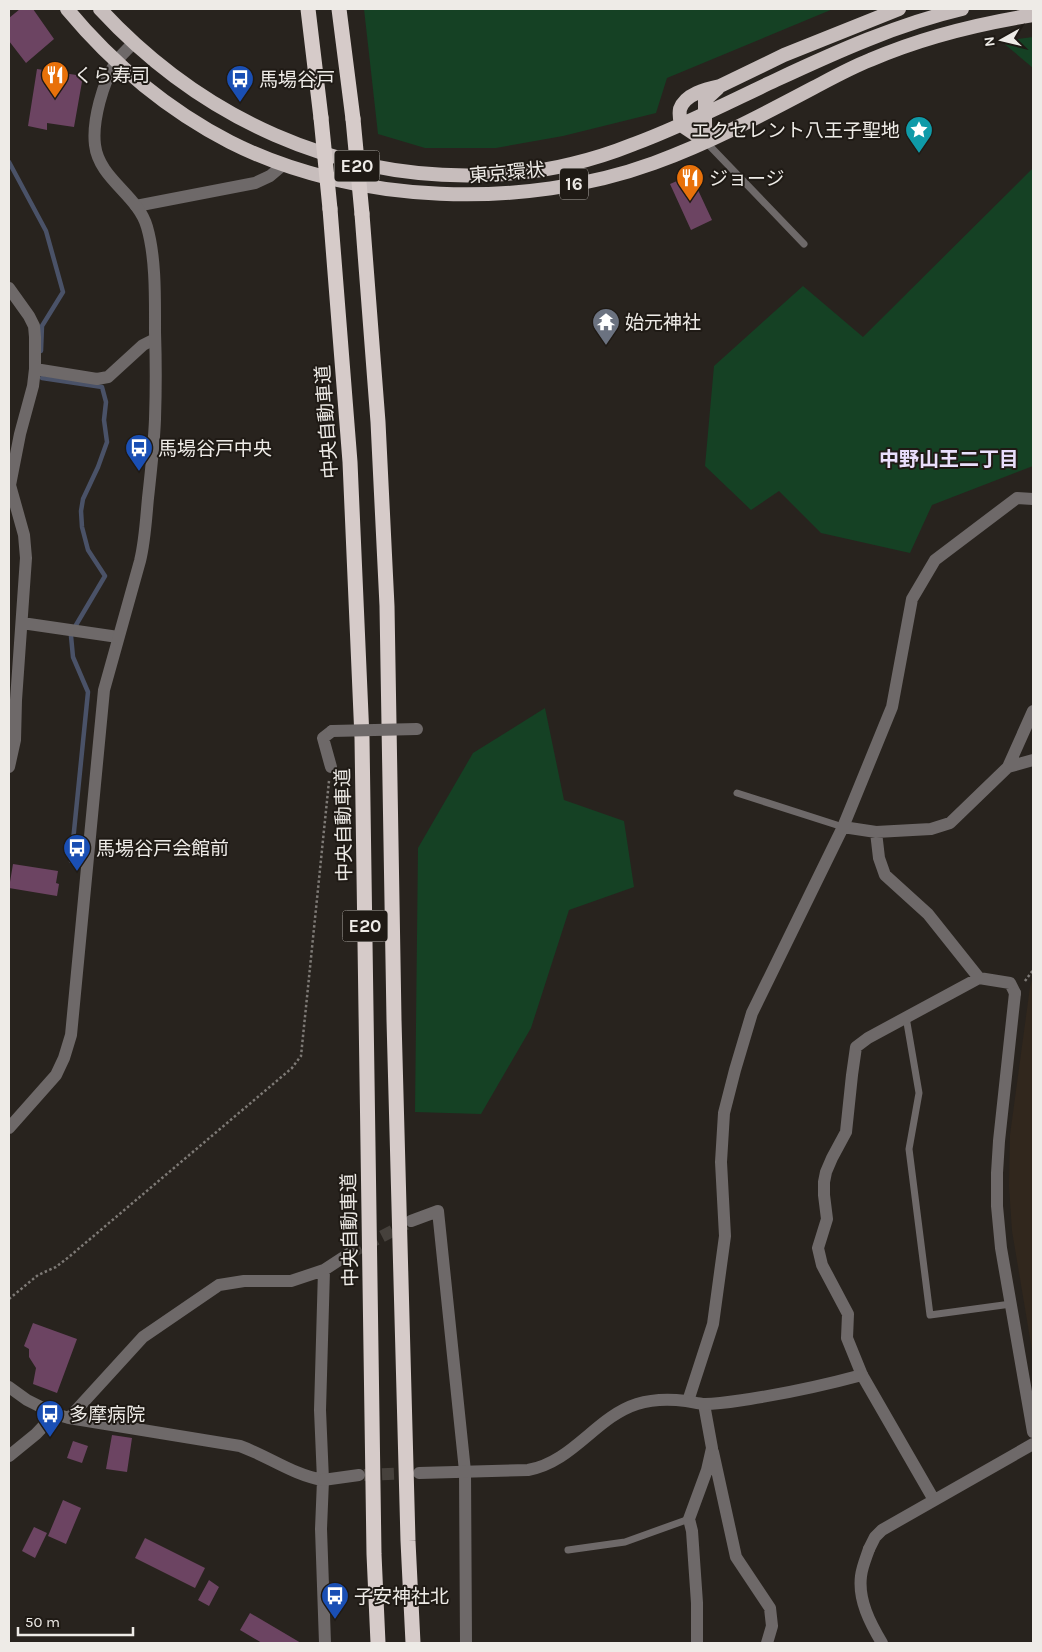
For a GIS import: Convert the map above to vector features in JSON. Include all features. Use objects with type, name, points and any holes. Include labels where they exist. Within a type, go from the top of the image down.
[{"type":"highway","name":"東京環状","points":[[67,9],[117,61],[161,98],[192,120],[230,142],[283,165],[343,181],[400,191],[460,195],[501,194],[560,187],[657,162],[752,119],[842,72],[901,47],[967,27],[1033,15]]},
{"type":"highway","name":"東京環状","points":[[100,9],[134,42],[193,89],[253,125],[325,154],[368,166],[399,171],[468,176],[536,171],[570,165],[601,156],[681,125],[776,80],[866,41],[928,18],[962,9]]},
{"type":"highway","name":"中央自動車道","points":[[308,9],[330,209],[350,462],[362,738],[374,1554],[378,1643]]},
{"type":"highway","name":"E20","points":[[340,9],[362,214],[378,422],[387,606],[394,1020],[408,1541],[413,1643]]},
{"type":"highway","points":[[705,141],[681,125],[680,112],[686,100],[706,89],[720,86],[792,51],[899,9]]},
{"type":"highway","points":[[705,141],[705,100],[720,86]]},
{"type":"street","points":[[9,1128],[56,1075],[64,1058],[71,1035],[104,690],[142,551],[155,419],[154,287],[150,244],[145,221],[136,206],[110,177],[98,158],[95,145],[95,128],[101,95],[107,79],[117,61],[134,42]]},
{"type":"street","points":[[136,206],[255,183],[270,176],[283,165]]},
{"type":"street","points":[[9,288],[34,326],[35,369],[33,386],[20,434],[10,485],[24,535],[26,558],[15,740],[9,767]]},
{"type":"street","points":[[35,369],[97,379],[108,377],[143,345],[155,340]]},
{"type":"street","points":[[688,1401],[713,1324],[725,1236],[721,1153],[724,1114],[752,1013],[843,827],[892,707],[912,599],[935,560],[1016,498],[1033,499]]},
{"type":"street","points":[[22,623],[118,637]]},
{"type":"street","points":[[843,827],[876,832],[932,829],[950,823],[1008,767],[1033,711]]},
{"type":"street","points":[[331,767],[323,738],[332,731],[417,729]]},
{"type":"street","points":[[1008,767],[1033,760]]},
{"type":"street","points":[[876,832],[879,858],[885,875],[928,914],[979,978]]},
{"type":"street","points":[[934,1500],[862,1375],[847,1338],[848,1314],[822,1265],[818,1248],[827,1219],[824,1182],[832,1158],[846,1132],[856,1047],[868,1038],[979,978],[1010,983],[1015,993],[997,1173],[998,1226],[1033,1432]]},
{"type":"street","points":[[411,1221],[438,1211],[464,1471],[466,1643]]},
{"type":"street","points":[[69,1418],[143,1337],[219,1285],[244,1281],[291,1281],[324,1270],[350,1253]]},
{"type":"street","points":[[324,1270],[320,1410],[323,1480],[321,1528],[325,1643]]},
{"type":"street","points":[[419,1473],[528,1470],[539,1468],[562,1457],[613,1416],[640,1403],[668,1399],[704,1404],[778,1395],[816,1388],[862,1375]]},
{"type":"street","points":[[9,1387],[27,1400],[55,1414],[69,1418],[240,1446],[306,1477],[323,1480],[359,1475]]},
{"type":"street","points":[[704,1404],[736,1557],[770,1608],[772,1626],[767,1643]]},
{"type":"street","points":[[9,1456],[36,1434],[55,1414]]},
{"type":"street","points":[[882,1643],[871,1625],[861,1593],[861,1574],[875,1537],[882,1530],[1033,1444]]},
{"type":"street","points":[[696,1643],[697,1603],[692,1531],[689,1519],[707,1470],[712,1448]]},
{"type":"lane","points":[[705,141],[804,244]]},
{"type":"lane","points":[[736,793],[843,827]]},
{"type":"lane","points":[[906,1017],[919,1093],[909,1149],[930,1315],[1011,1304]]},
{"type":"lane","points":[[568,1550],[625,1542],[689,1519]]},
{"type":"path","points":[[9,1300],[38,1275],[56,1267],[70,1256],[292,1068],[301,1056],[331,767]]},
{"type":"shaded area","points":[[1033,977],[1032,1350],[1012,1231],[1009,1186],[1010,1135],[1030,987]]},
{"type":"green space","points":[[364,9],[833,9],[667,78],[656,113],[563,136],[496,148],[425,148],[378,134]]},
{"type":"green space","points":[[1033,37],[1033,68],[1001,41]]},
{"type":"green space","points":[[1033,168],[1033,466],[932,505],[910,553],[821,533],[779,491],[751,510],[705,466],[714,366],[803,286],[863,337]]},
{"type":"green space","points":[[545,708],[564,800],[624,821],[634,887],[569,910],[531,1028],[481,1114],[415,1112],[418,848],[473,753]]},
{"type":"building","points":[[20,9],[33,9],[54,39],[26,63],[9,41],[9,18]]},
{"type":"building","name":"くら寿司","points":[[37,69],[83,76],[74,127],[47,123],[47,130],[28,126]]},
{"type":"building","points":[[691,175],[712,220],[691,230],[670,184]]},
{"type":"building","points":[[13,864],[58,871],[56,883],[59,884],[57,896],[9,888]]},
{"type":"building","points":[[33,1323],[77,1339],[57,1393],[33,1384],[36,1368],[29,1357],[29,1349],[24,1346]]},
{"type":"building","points":[[112,1435],[132,1438],[127,1472],[106,1469]]},
{"type":"building","points":[[73,1441],[88,1446],[82,1463],[67,1458]]},
{"type":"building","points":[[63,1500],[81,1508],[66,1544],[48,1536]]},
{"type":"building","points":[[34,1527],[47,1533],[35,1558],[22,1551]]},
{"type":"building","points":[[145,1538],[205,1568],[195,1588],[135,1558]]},
{"type":"building","points":[[209,1580],[219,1587],[209,1606],[198,1600]]},
{"type":"building","points":[[250,1613],[301,1643],[262,1643],[240,1630]]},
{"type":"waterway","points":[[9,162],[46,231],[63,292],[42,326],[41,351]]},
{"type":"waterway","points":[[42,378],[102,387],[106,402],[104,420],[107,442],[83,499],[81,511],[82,527],[88,550],[105,576],[76,625]]},
{"type":"waterway","points":[[71,636],[73,657],[88,692],[71,861]]},
{"type":"tunnel","points":[[350,1253],[406,1224]]},
{"type":"tunnel","points":[[364,1475],[414,1473]]},
{"type":"place","name":"くら寿司","points":[[55,99]]},
{"type":"place","name":"馬場谷戸","points":[[240,103]]},
{"type":"place","name":"エクセレント八王子聖地","points":[[919,154]]},
{"type":"place","name":"ジョージ","points":[[690,202]]},
{"type":"place","name":"始元神社","points":[[606,346]]},
{"type":"place","name":"馬場谷戸中央","points":[[139,472]]},
{"type":"place","name":"馬場谷戸会館前","points":[[77,872]]},
{"type":"place","name":"多摩病院","points":[[50,1438]]},
{"type":"place","name":"子安神社北","points":[[335,1620]]},
{"type":"district","name":"中野山王二丁目","points":[[949,459]]}]
